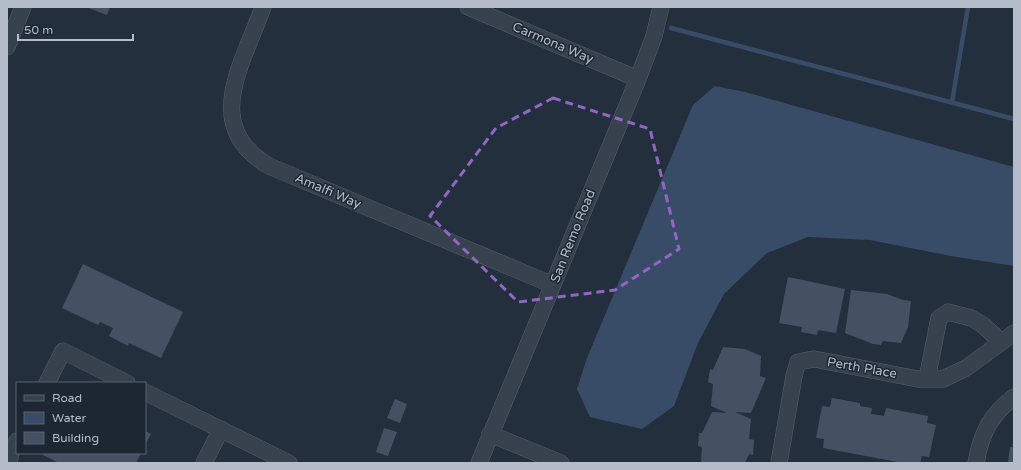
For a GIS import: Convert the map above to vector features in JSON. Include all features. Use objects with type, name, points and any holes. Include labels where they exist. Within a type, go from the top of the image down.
[{"type":"street","points":[[7,47],[23,7]]},
{"type":"street","name":"Amalfi Way","points":[[263,7],[238,71],[231,106],[235,128],[241,140],[252,155],[269,166],[553,285]]},
{"type":"street","name":"Carmona Way","points":[[468,7],[638,79]]},
{"type":"street","name":"San Remo Road","points":[[478,463],[638,79],[654,36],[661,7]]},
{"type":"street","points":[[926,379],[939,318],[948,312],[971,318],[1008,337]]},
{"type":"street","name":"Perth Place","points":[[779,463],[794,376],[798,362],[814,359],[918,379],[943,379],[966,368],[1008,337]]},
{"type":"street","points":[[48,382],[64,352],[125,382]]},
{"type":"street","points":[[146,392],[289,463]]},
{"type":"street","points":[[976,463],[982,434],[989,422],[1014,397]]},
{"type":"street","points":[[204,463],[221,429]]},
{"type":"street","points":[[490,434],[544,460],[561,463]]},
{"type":"street","points":[[9,463],[11,453],[16,443]]},
{"type":"highlighted area","points":[[553,98],[650,129],[679,249],[615,290],[518,302],[430,216],[496,128]]},
{"type":"water","points":[[715,86],[745,92],[1014,167],[1014,266],[951,256],[870,240],[808,237],[767,253],[724,294],[698,343],[674,406],[642,429],[590,417],[577,389],[587,358],[693,105]]},
{"type":"building","points":[[86,7],[110,7],[107,15]]},
{"type":"building","points":[[83,264],[183,312],[161,358],[129,343],[128,346],[109,336],[113,328],[100,322],[98,325],[62,308]]},
{"type":"building","points":[[788,277],[845,289],[836,333],[818,330],[817,335],[801,332],[802,327],[779,323]]},
{"type":"building","points":[[851,290],[887,294],[903,300],[911,301],[908,327],[901,343],[883,341],[881,345],[873,344],[845,333]]},
{"type":"building","points":[[723,347],[745,349],[761,356],[760,376],[766,378],[751,413],[735,412],[751,419],[749,439],[754,440],[753,455],[749,454],[745,463],[701,463],[702,447],[698,446],[699,433],[702,433],[712,412],[727,413],[711,406],[713,384],[708,382],[710,369],[713,370]]},
{"type":"building","points":[[832,398],[860,403],[860,406],[872,408],[871,414],[884,416],[886,408],[928,416],[927,423],[936,425],[929,457],[922,456],[920,463],[903,463],[823,448],[824,439],[816,438],[822,406],[830,407]]},
{"type":"building","points":[[395,399],[407,404],[400,423],[387,418]]},
{"type":"building","points":[[384,428],[397,432],[388,456],[376,452]]},
{"type":"building","points":[[146,432],[151,434],[146,443]]},
{"type":"building","points":[[1010,447],[1014,447],[1014,463],[1008,463]]},
{"type":"building","points":[[140,454],[136,463],[59,463],[43,455]]},
{"type":"waterway","points":[[952,102],[968,7]]},
{"type":"waterway","points":[[671,28],[1014,119]]}]
